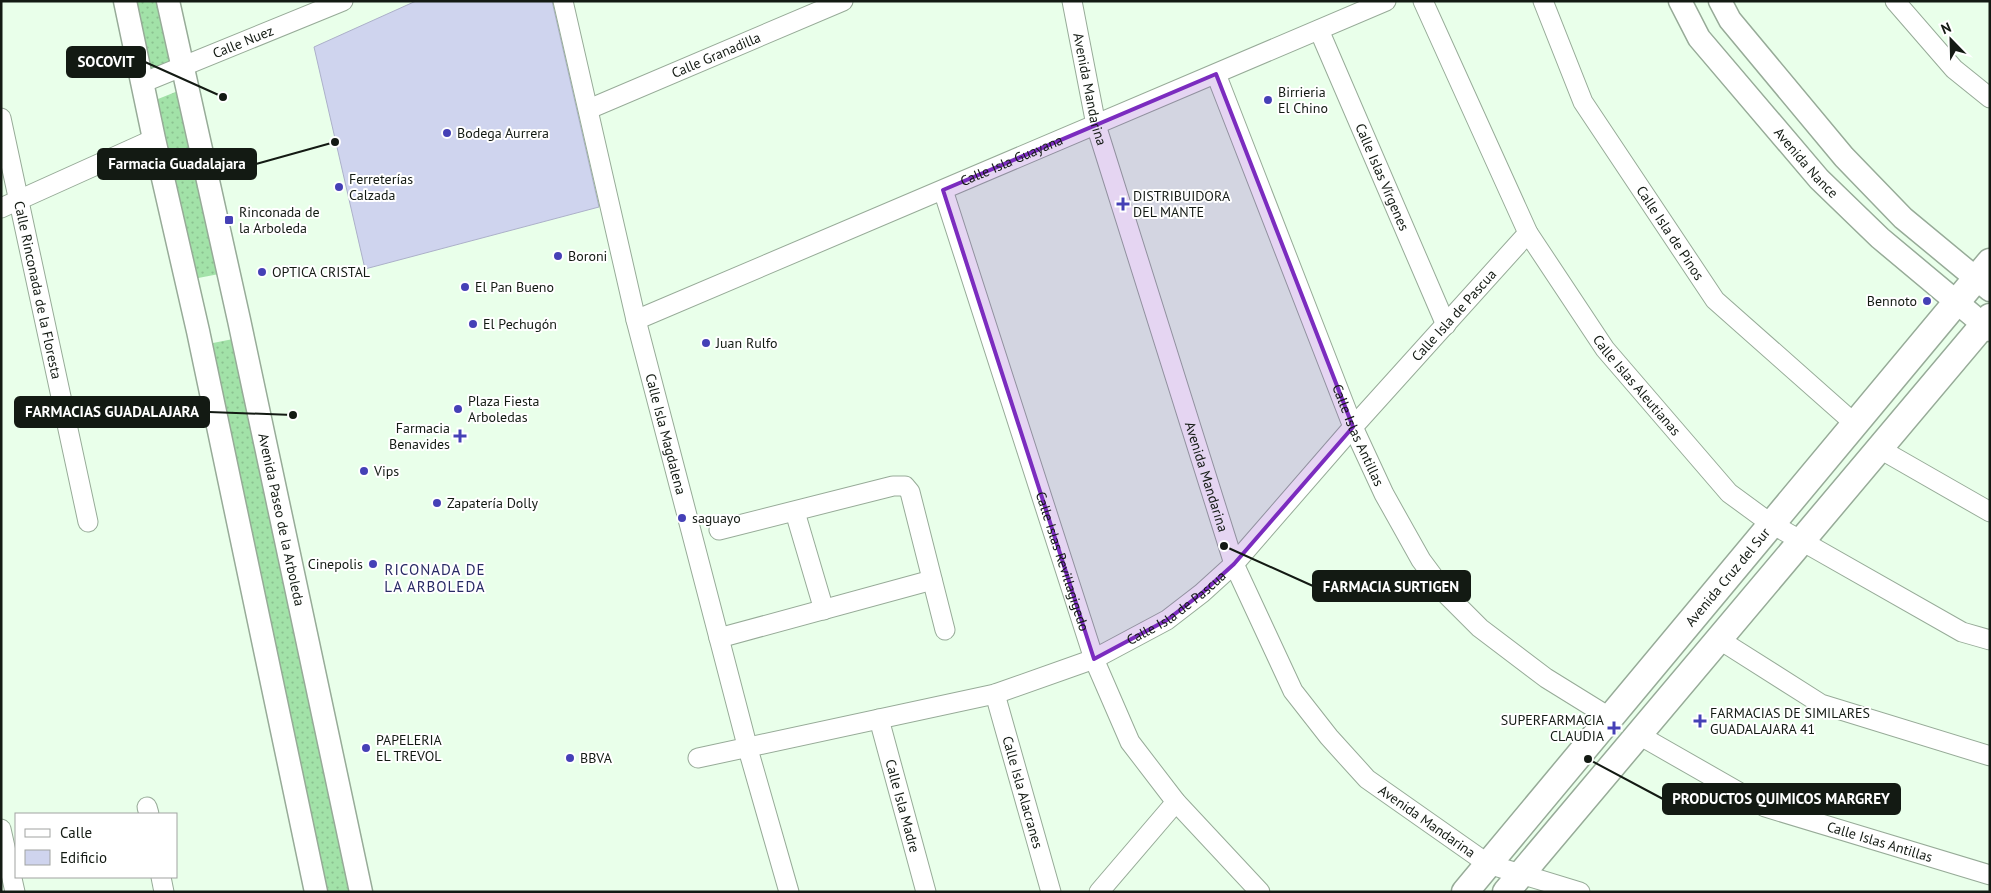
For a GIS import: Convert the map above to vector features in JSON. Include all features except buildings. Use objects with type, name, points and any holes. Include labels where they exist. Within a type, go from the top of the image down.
[{"type":"main road","name":"Avenida Cruz del Sur","points":[[1465,892],[1956,303],[1985,277]]},
{"type":"main road","points":[[1513,883],[1987,324]]},
{"type":"main road","points":[[1649,669],[1675,693]]},
{"type":"street","points":[[125,1],[198,331],[316,892]]},
{"type":"street","name":"Avenida Paseo de la Arboleda","points":[[168,1],[239,320],[361,892]]},
{"type":"street","name":"Calle Isla Magdalena","points":[[563,1],[636,320],[748,748],[788,892]]},
{"type":"street","name":"Calle Granadilla","points":[[589,109],[843,1]]},
{"type":"street","name":"Avenida Mandarina","points":[[1072,1],[1096,125],[1234,564],[1293,691],[1328,737],[1367,779],[1513,883],[1580,892]]},
{"type":"street","name":"Calle Isla Guayana","points":[[636,320],[1386,1]]},
{"type":"street","name":"Calle Islas Aleutianas","points":[[1423,1],[1528,234],[1605,349],[1729,493],[1770,524],[1962,632],[1990,640]]},
{"type":"street","name":"Calle Isla de Pinos","points":[[1543,1],[1583,102],[1715,300],[1855,424]]},
{"type":"street","name":"Avenida Nance","points":[[1680,1],[1699,38],[1819,179],[1880,238],[1956,303],[1987,324]]},
{"type":"street","points":[[1720,1],[1730,20],[1844,157],[1903,218],[1985,277]]},
{"type":"street","points":[[1895,1],[1954,69],[1990,98]]},
{"type":"street","name":"Calle Nuez","points":[[142,83],[332,4]]},
{"type":"street","name":"Calle Islas Vírgenes","points":[[1319,30],[1446,325]]},
{"type":"street","name":"Calle Islas Antillas","points":[[1216,74],[1353,427],[1384,494],[1416,552],[1447,595],[1480,628],[1538,672],[1609,717]]},
{"type":"street","name":"Calle Rinconada de la Floresta","points":[[1,118],[88,522]]},
{"type":"street","points":[[1,208],[154,139]]},
{"type":"street","name":"Calle Islas Revillagigedo","points":[[943,190],[1094,659],[1130,742],[1176,802],[1260,892]]},
{"type":"street","name":"Calle Isla de Pascua","points":[[698,758],[995,694],[1094,659],[1168,620],[1234,564],[1353,427],[1528,234]]},
{"type":"street","points":[[1880,449],[1990,512]]},
{"type":"street","points":[[719,530],[892,486],[905,486],[910,492],[944,630]]},
{"type":"street","points":[[795,512],[824,610]]},
{"type":"street","points":[[719,638],[932,580]]},
{"type":"street","points":[[1720,640],[1821,704],[1990,756]]},
{"type":"street","name":"Calle Isla Alacranes","points":[[995,694],[1051,892]]},
{"type":"street","name":"Calle Isla Madre","points":[[879,719],[926,892]]},
{"type":"street","name":"Calle Islas Antillas","points":[[1639,735],[1765,807],[1990,875]]},
{"type":"street","points":[[1099,892],[1176,802]]},
{"type":"street","points":[[1,829],[15,892]]},
{"type":"street","points":[[161,878],[164,892]]},
{"type":"highlighted area","points":[[1216,74],[1353,427],[1234,564],[1202,593],[1167,620],[1094,659],[943,190]]},
{"type":"green space","points":[[133,1],[159,1],[172,61],[148,70]]},
{"type":"green space","points":[[178,91],[219,274],[193,279],[153,101]]},
{"type":"green space","points":[[233,339],[352,892],[326,892],[208,344]]},
{"type":"place","name":"SOCOVIT","points":[[223,97]]},
{"type":"place","name":"Birrieria El Chino","points":[[1268,100]]},
{"type":"place","name":"Bodega Aurrera","points":[[447,133]]},
{"type":"place","name":"Farmacia Guadalajara","points":[[335,142]]},
{"type":"place","name":"Ferreterías Calzada","points":[[339,187]]},
{"type":"place","name":"DISTRIBUIDORA DEL MANTE","points":[[1123,204]]},
{"type":"place","name":"Rinconada de la Arboleda","points":[[229,220]]},
{"type":"place","name":"Boroni","points":[[558,256]]},
{"type":"place","name":"OPTICA CRISTAL","points":[[262,272]]},
{"type":"place","name":"El Pan Bueno","points":[[465,287]]},
{"type":"place","name":"Bennoto","points":[[1927,301]]},
{"type":"place","name":"El Pechugón","points":[[473,324]]},
{"type":"place","name":"Juan Rulfo","points":[[706,343]]},
{"type":"place","name":"Plaza Fiesta Arboledas","points":[[458,409]]},
{"type":"place","name":"FARMACIAS GUADALAJARA","points":[[293,415]]},
{"type":"place","name":"Farmacia Benavides","points":[[460,436]]},
{"type":"place","name":"Vips","points":[[364,471]]},
{"type":"place","name":"Zapatería Dolly","points":[[437,503]]},
{"type":"place","name":"saguayo","points":[[682,518]]},
{"type":"place","name":"FARMACIA SURTIGEN","points":[[1224,546]]},
{"type":"place","name":"Cinepolis","points":[[373,564]]},
{"type":"place","name":"FARMACIAS DE SIMILARES GUADALAJARA 41","points":[[1700,721]]},
{"type":"place","name":"SUPERFARMACIA CLAUDIA","points":[[1614,728]]},
{"type":"place","name":"PAPELERIA EL TREVOL","points":[[366,748]]},
{"type":"place","name":"BBVA","points":[[570,758]]},
{"type":"place","name":"PRODUCTOS QUIMICOS MARGREY","points":[[1588,759]]},
{"type":"district","name":"RICONADA DE LA ARBOLEDA","points":[[435,578]]}]
